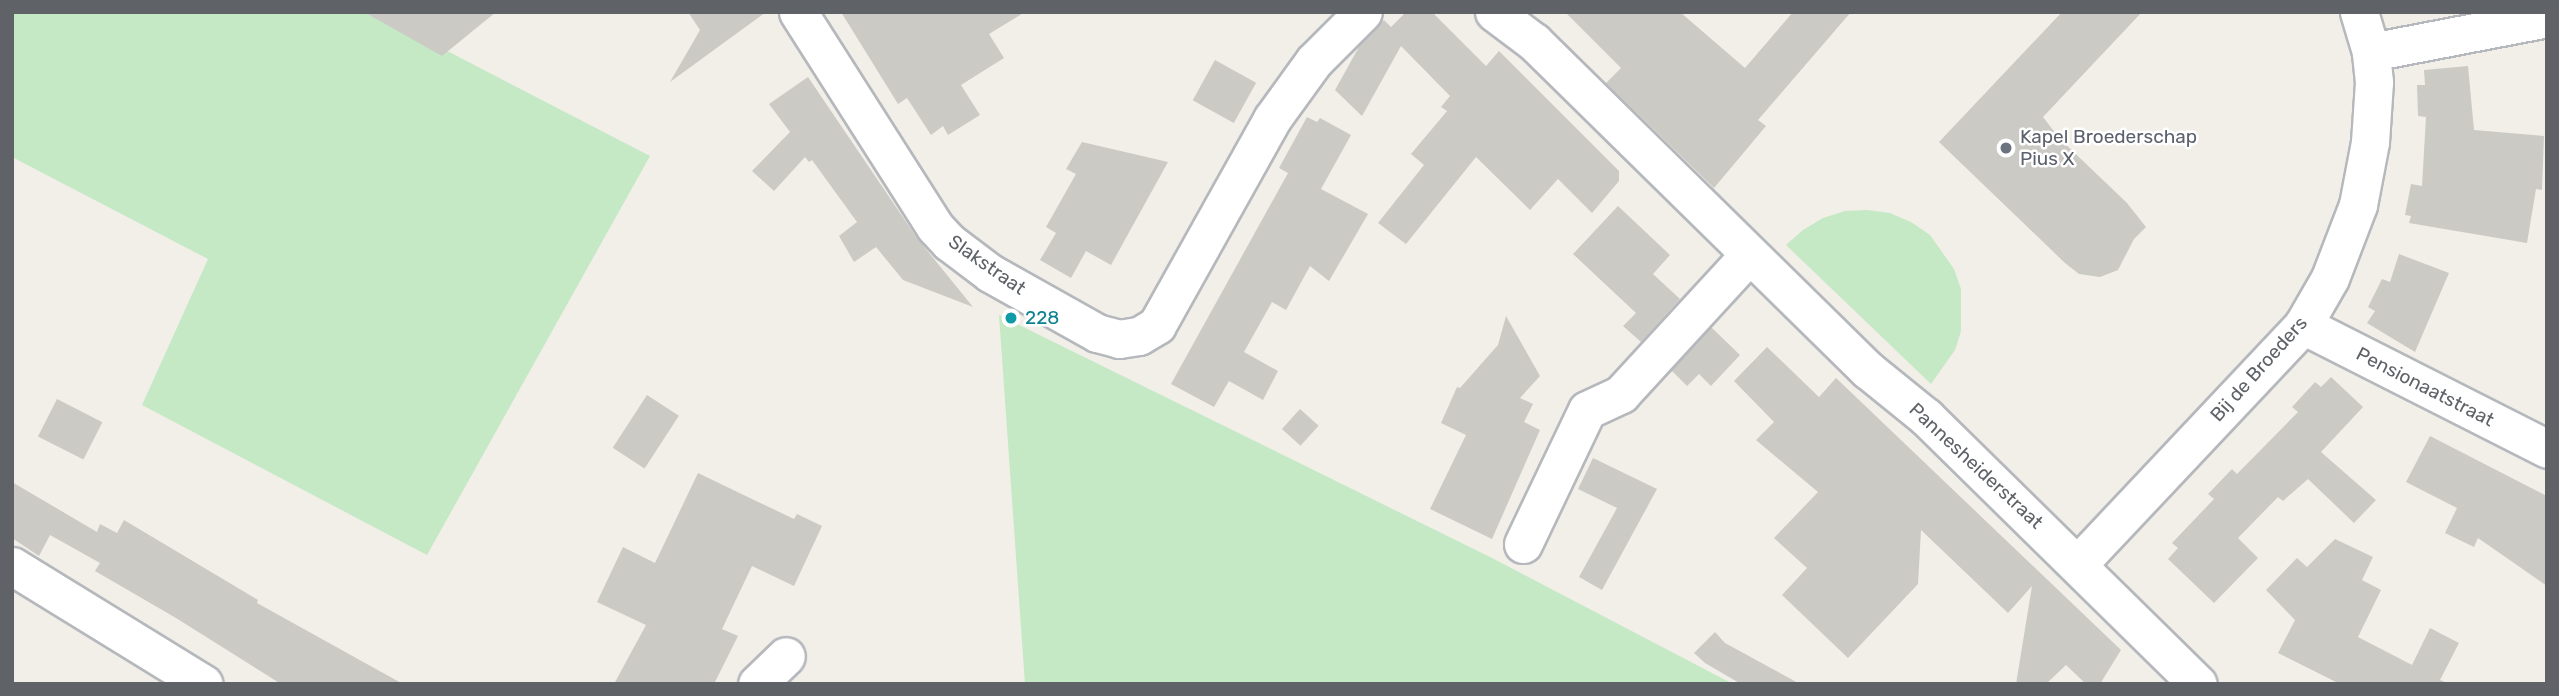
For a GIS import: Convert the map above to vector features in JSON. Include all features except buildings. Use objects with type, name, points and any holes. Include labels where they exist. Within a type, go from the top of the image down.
[{"type":"street","name":"Slakstraat","points":[[798,12],[935,227],[949,242],[990,273],[1097,333],[1119,339],[1139,336],[1157,325],[1272,120],[1314,61],[1363,12]]},
{"type":"street","name":"Pannesheiderstraat","points":[[1494,12],[1534,42],[1749,255],[1868,370],[1926,417],[2078,563],[2198,684]]},
{"type":"street","name":"Bij de Broeders","points":[[2078,563],[2303,325],[2330,278],[2358,205],[2373,114],[2371,52],[2359,12]]},
{"type":"street","points":[[2371,52],[2547,18]]},
{"type":"street","points":[[1523,544],[1587,410],[1621,394],[1749,255]]},
{"type":"street","name":"Pensionaatstraat","points":[[2303,325],[2547,449]]},
{"type":"street","points":[[12,566],[204,684]]},
{"type":"street","points":[[757,684],[786,656]]},
{"type":"green space","points":[[12,12],[372,12],[650,156],[427,555],[142,405],[208,259],[12,157]]},
{"type":"green space","points":[[1845,211],[1890,213],[1911,222],[1930,235],[1954,269],[1961,289],[1961,331],[1955,350],[1931,384],[1786,245],[1823,218]]},
{"type":"green space","points":[[999,315],[1492,558],[1733,684],[1025,684]]},
{"type":"place","name":"Kapel Broederschap Pius X","points":[[2006,148]]},
{"type":"place","name":"228","points":[[1011,318]]}]
